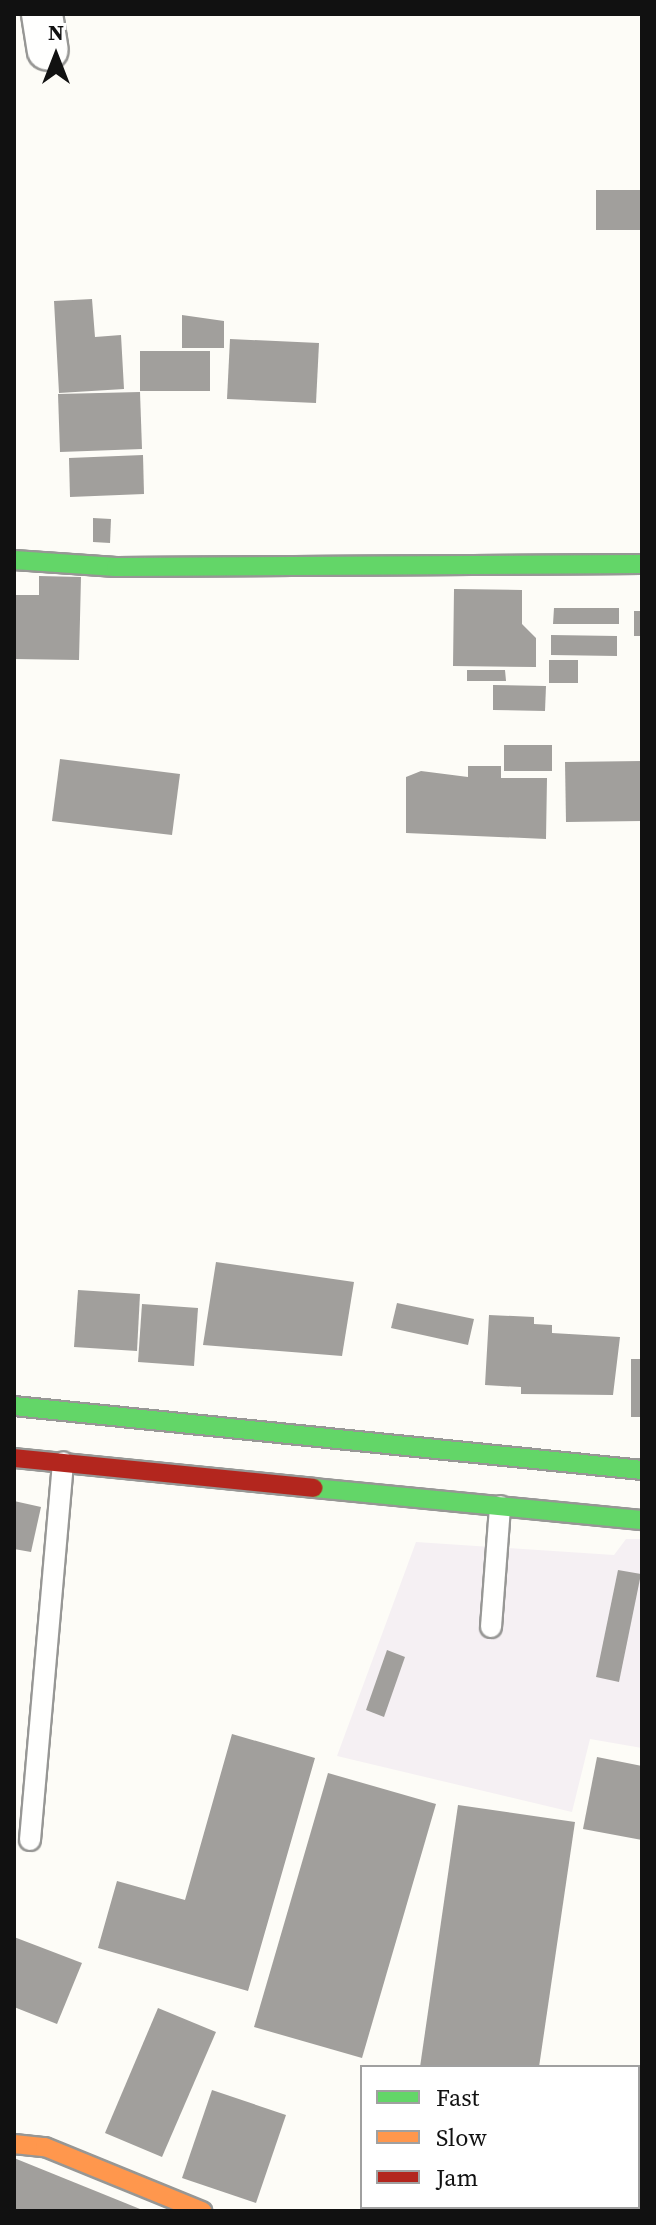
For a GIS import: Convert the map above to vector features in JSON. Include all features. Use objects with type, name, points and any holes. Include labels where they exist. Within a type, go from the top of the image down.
[{"type":"main road","points":[[14,560],[116,567],[642,564]]},
{"type":"main road","points":[[14,1406],[642,1470]]},
{"type":"main road","points":[[14,1458],[642,1520]]},
{"type":"main road","points":[[14,2144],[45,2147],[202,2211]]},
{"type":"lane","points":[[30,1840],[63,1462]]},
{"type":"lane","points":[[491,1627],[500,1506]]},
{"type":"shaded area","points":[[626,1539],[642,1539],[642,1748],[590,1739],[572,1812],[337,1756],[416,1542],[614,1555]]},
{"type":"building","points":[[596,190],[642,190],[642,230],[596,230]]},
{"type":"building","points":[[92,299],[95,337],[121,335],[124,389],[59,393],[54,301]]},
{"type":"building","points":[[182,315],[224,321],[224,348],[182,348]]},
{"type":"building","points":[[230,339],[319,343],[316,403],[227,399]]},
{"type":"building","points":[[140,351],[210,351],[210,391],[140,391]]},
{"type":"building","points":[[140,392],[142,449],[60,452],[58,394]]},
{"type":"building","points":[[143,455],[144,494],[70,497],[69,458]]},
{"type":"building","points":[[93,518],[111,519],[110,543],[93,542]]},
{"type":"building","points":[[39,576],[81,577],[79,660],[14,659],[14,595],[39,595]]},
{"type":"building","points":[[454,589],[522,590],[522,624],[536,638],[536,667],[453,666]]},
{"type":"building","points":[[554,608],[619,608],[619,624],[553,624]]},
{"type":"building","points":[[634,611],[642,611],[642,636],[634,636]]},
{"type":"building","points":[[551,635],[617,636],[617,656],[551,655]]},
{"type":"building","points":[[549,660],[578,660],[578,683],[549,683]]},
{"type":"building","points":[[467,670],[505,670],[506,681],[467,681]]},
{"type":"building","points":[[493,685],[546,686],[545,711],[493,710]]},
{"type":"building","points":[[504,745],[552,745],[552,771],[504,771]]},
{"type":"building","points":[[60,759],[180,774],[172,835],[52,821]]},
{"type":"building","points":[[642,761],[642,821],[566,822],[565,762]]},
{"type":"building","points":[[468,766],[501,766],[501,778],[547,778],[546,839],[406,833],[406,777],[421,771],[468,777]]},
{"type":"building","points":[[216,1262],[354,1282],[342,1356],[203,1345]]},
{"type":"building","points":[[78,1290],[140,1294],[137,1351],[74,1347]]},
{"type":"building","points":[[397,1303],[474,1319],[468,1345],[391,1328]]},
{"type":"building","points":[[142,1304],[198,1308],[194,1366],[138,1362]]},
{"type":"building","points":[[489,1315],[534,1317],[534,1324],[552,1325],[552,1333],[620,1337],[613,1395],[521,1394],[521,1387],[485,1385]]},
{"type":"building","points":[[631,1359],[642,1359],[642,1417],[631,1417]]},
{"type":"building","points":[[14,1501],[41,1507],[31,1552],[14,1549]]},
{"type":"building","points":[[618,1570],[641,1574],[619,1682],[596,1677]]},
{"type":"building","points":[[387,1650],[405,1657],[384,1717],[366,1710]]},
{"type":"building","points":[[232,1734],[315,1758],[248,1991],[98,1948],[117,1881],[185,1900]]},
{"type":"building","points":[[597,1757],[642,1766],[642,1840],[583,1829]]},
{"type":"building","points":[[328,1773],[436,1804],[362,2058],[254,2027]]},
{"type":"building","points":[[458,1805],[575,1822],[539,2065],[420,2065]]},
{"type":"building","points":[[14,1937],[82,1963],[57,2024],[14,2007]]},
{"type":"building","points":[[158,2008],[216,2032],[162,2157],[105,2133]]},
{"type":"building","points":[[212,2090],[286,2115],[256,2203],[182,2178]]},
{"type":"building","points":[[640,2094],[642,2094],[640,2137]]},
{"type":"building","points":[[14,2158],[145,2211],[14,2211]]},
{"type":"traffic: fast","points":[[14,560],[116,567],[642,564]]},
{"type":"traffic: fast","points":[[14,1406],[642,1470]]},
{"type":"traffic: fast","points":[[314,1488],[642,1520]]},
{"type":"traffic: slow","points":[[14,2144],[45,2147],[202,2211]]},
{"type":"traffic: jam","points":[[14,1458],[314,1488]]}]
